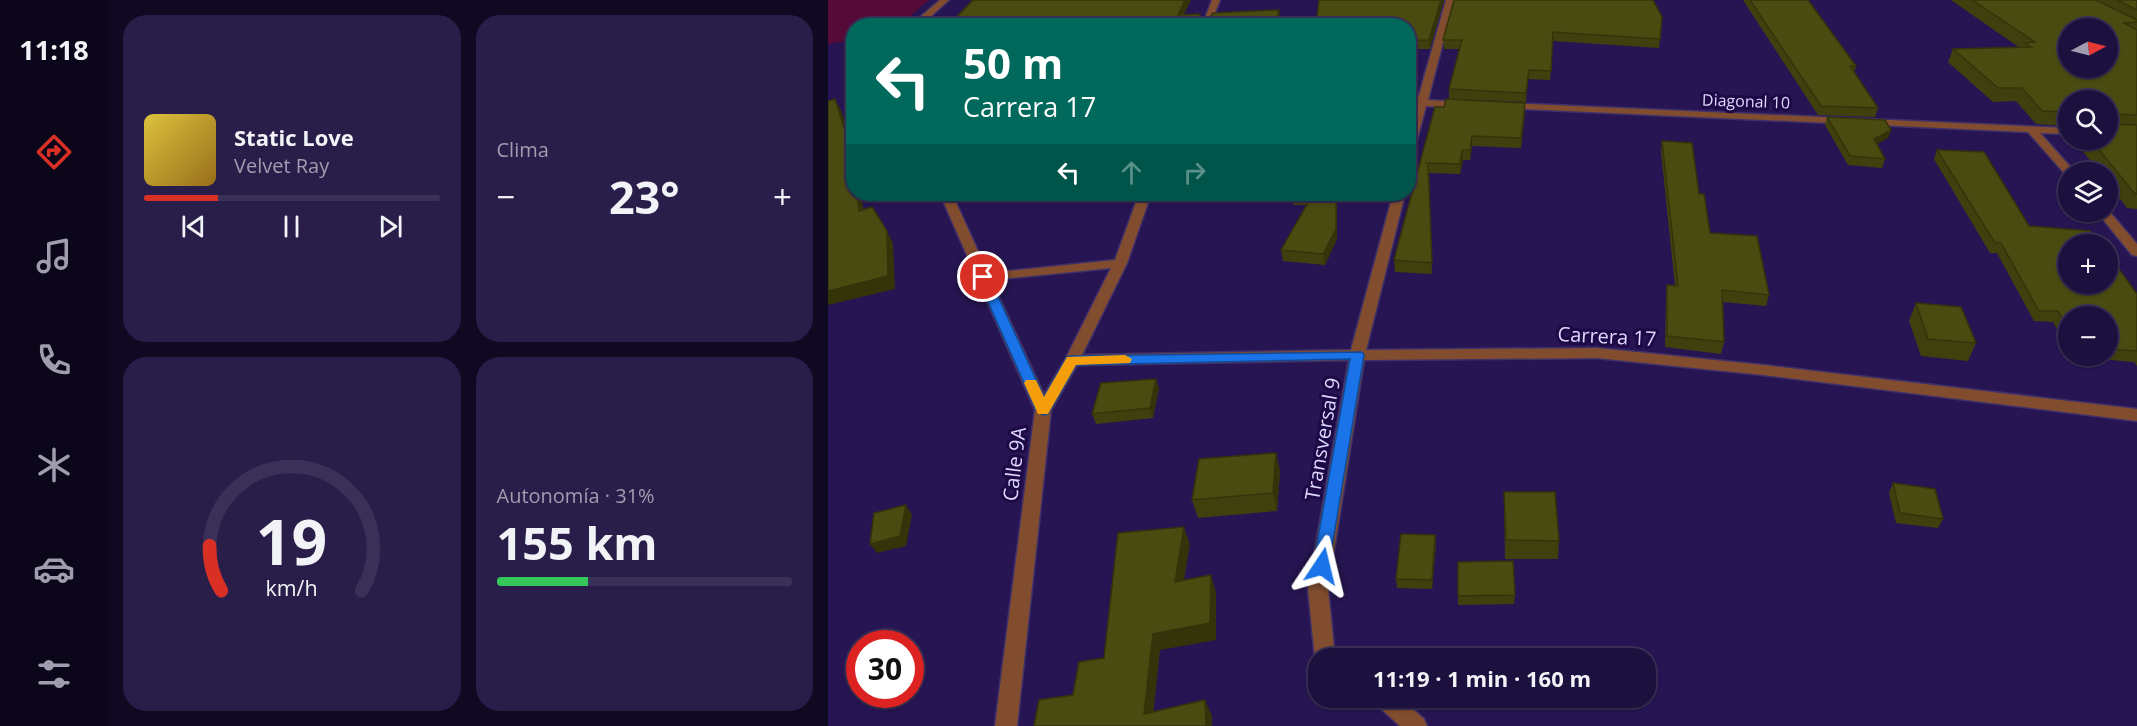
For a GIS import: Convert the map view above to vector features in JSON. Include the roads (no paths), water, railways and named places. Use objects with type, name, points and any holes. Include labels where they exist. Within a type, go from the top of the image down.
[{"type":"street","points":[[924,18],[945,0]]},
{"type":"street","points":[[1209,18],[1216,0]]},
{"type":"street","points":[[1416,125],[1450,0]]},
{"type":"street","points":[[1422,103],[1470,105]]},
{"type":"street","name":"Diagonal 10","points":[[1494,106],[2058,130]]},
{"type":"street","points":[[2031,129],[2060,162]]},
{"type":"street","points":[[949,201],[1043,410]]},
{"type":"street","name":"Calle 9A","points":[[1006,726],[1043,410],[1072,360],[1120,263],[1142,201]]},
{"type":"street","name":"Transversal 9","points":[[1324,648],[1318,589],[1358,355],[1397,201]]},
{"type":"street","points":[[2112,222],[2137,252]]},
{"type":"street","points":[[983,277],[1120,263]]},
{"type":"street","name":"Carrera 17","points":[[1072,360],[1597,353],[1763,370],[2137,415]]},
{"type":"street","points":[[1396,708],[1416,726]]}]
